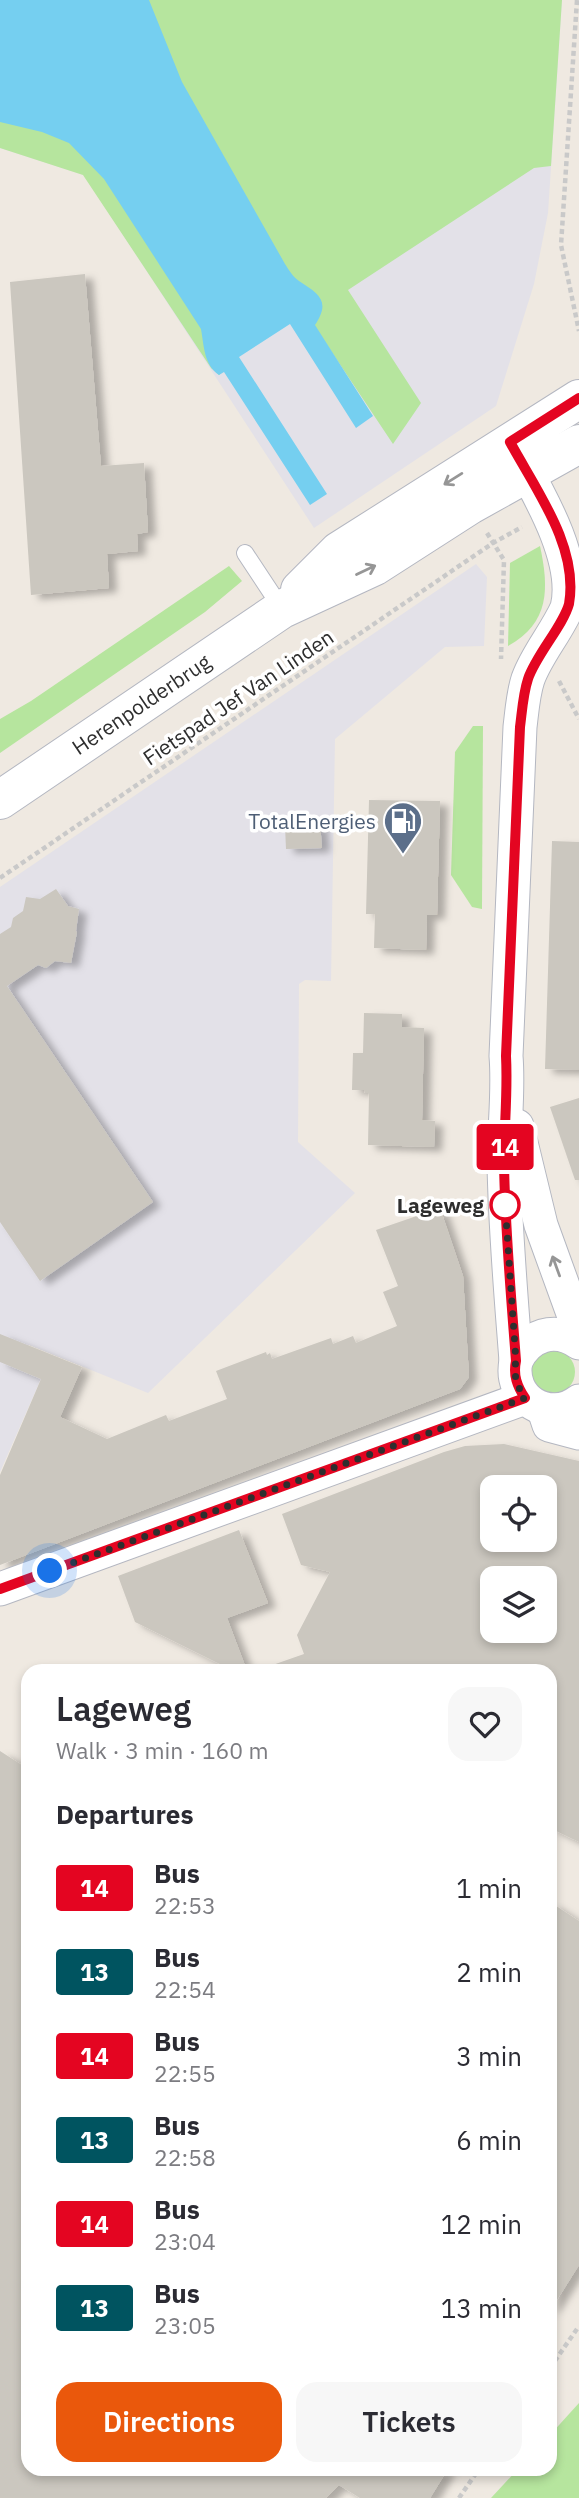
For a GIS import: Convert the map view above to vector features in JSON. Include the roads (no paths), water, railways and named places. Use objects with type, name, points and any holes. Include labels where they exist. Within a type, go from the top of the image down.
[{"type":"street","points":[[519,458],[579,398]]},
{"type":"street","points":[[519,458],[579,444]]},
{"type":"street","points":[[519,458],[565,540],[571,564],[571,585],[568,606],[528,680],[520,727],[504,1159],[515,1375],[518,1387],[535,1404],[549,1425],[579,1433]]},
{"type":"street","name":"Herenpolderbrug","points":[[0,800],[282,609],[375,566],[470,505],[519,458]]},
{"type":"street","points":[[508,1090],[541,1224],[579,1330]]},
{"type":"street","points":[[516,1361],[525,1346],[538,1336],[559,1334],[579,1343]]},
{"type":"street","points":[[0,1590],[535,1404],[564,1409],[579,1401]]},
{"type":"lane","points":[[245,553],[282,609]]},
{"type":"water","points":[[0,0],[149,0],[182,82],[285,264],[295,278],[321,299],[322,310],[315,325],[373,416],[356,428],[290,324],[239,357],[327,494],[310,505],[224,372],[219,375],[210,366],[201,329],[104,179],[69,143],[42,132],[0,122]]},
{"type":"place","name":"TotalEnergies","points":[[403,855]]},
{"type":"place","name":"Lageweg","points":[[505,1205]]}]
